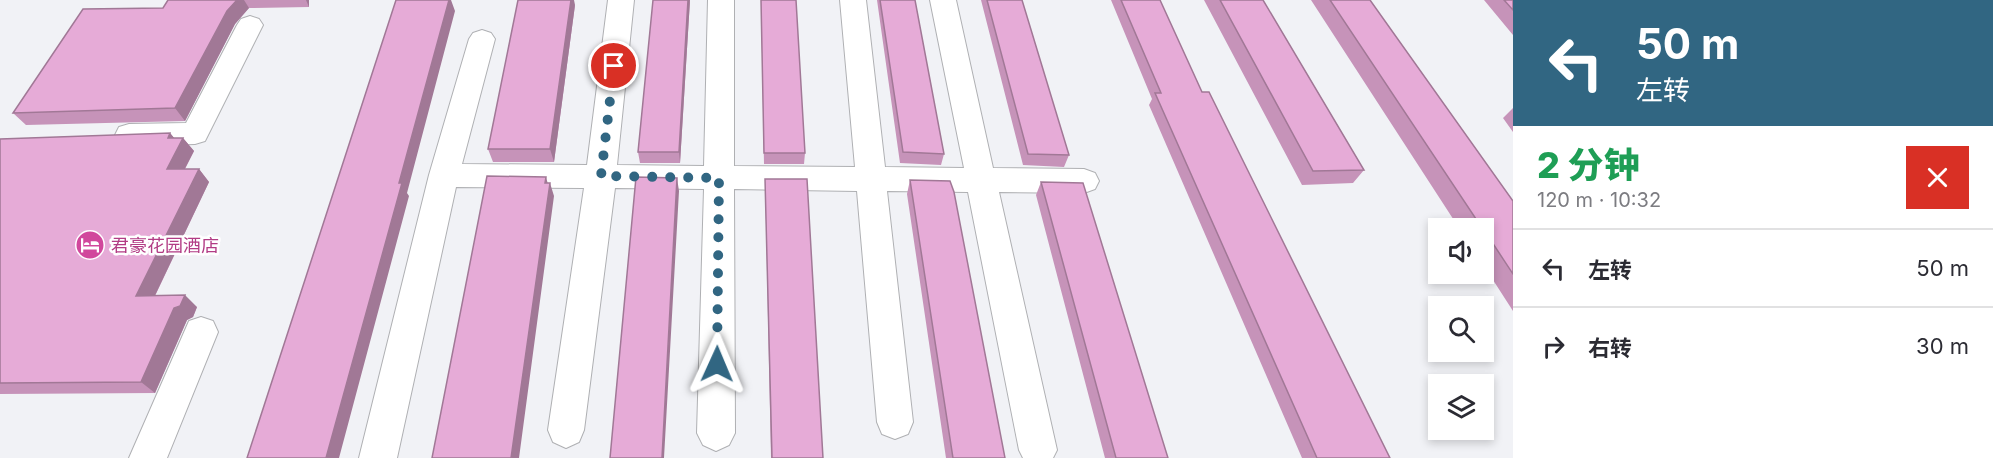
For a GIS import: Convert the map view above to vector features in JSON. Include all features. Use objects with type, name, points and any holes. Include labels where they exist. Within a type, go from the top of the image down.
[{"type":"street","points":[[566,430],[601,176],[621,0]]},
{"type":"street","points":[[716,434],[721,0]]},
{"type":"street","points":[[853,0],[895,422]]},
{"type":"street","points":[[943,0],[1038,450]]},
{"type":"street","points":[[103,136],[195,134],[250,25]]},
{"type":"street","points":[[378,458],[444,175],[482,39]]},
{"type":"street","points":[[444,175],[1084,181]]},
{"type":"street","points":[[148,458],[201,332]]},
{"type":"building","points":[[168,0],[237,0],[227,11],[175,108],[13,113],[83,9],[163,8]]},
{"type":"building","points":[[396,0],[449,0],[399,183],[402,183],[326,458],[247,458]]},
{"type":"building","points":[[518,0],[571,0],[550,149],[488,149]]},
{"type":"building","points":[[653,0],[688,0],[679,152],[638,152]]},
{"type":"building","points":[[761,0],[796,0],[805,153],[764,153]]},
{"type":"building","points":[[880,0],[915,0],[944,154],[903,152]]},
{"type":"building","points":[[987,0],[1022,0],[1069,155],[1028,154]]},
{"type":"building","points":[[1121,0],[1160,0],[1202,92],[1209,92],[1390,458],[1317,458],[1155,93],[1161,93]]},
{"type":"building","points":[[1220,0],[1263,0],[1364,170],[1313,171]]},
{"type":"building","points":[[1330,0],[1370,0],[1513,201],[1513,274],[1494,245],[1494,218],[1475,218]]},
{"type":"building","points":[[1504,0],[1513,0],[1513,10]]},
{"type":"building","name":"君豪花园酒店","points":[[170,133],[168,138],[183,138],[167,169],[199,169],[136,296],[185,295],[180,306],[174,308],[141,382],[0,383],[0,139]]},
{"type":"building","points":[[487,176],[546,177],[545,183],[550,183],[511,458],[432,458]]},
{"type":"building","points":[[636,177],[677,178],[662,458],[610,458]]},
{"type":"building","points":[[765,179],[807,179],[823,458],[772,458]]},
{"type":"building","points":[[910,180],[950,181],[954,192],[1005,458],[953,458]]},
{"type":"building","points":[[1041,182],[1083,183],[1168,458],[1116,458]]},
{"type":"place","name":"君豪花园酒店","points":[[90,245]]},
{"type":"route","points":[[614,66],[601,176],[719,178],[717,364]]}]
